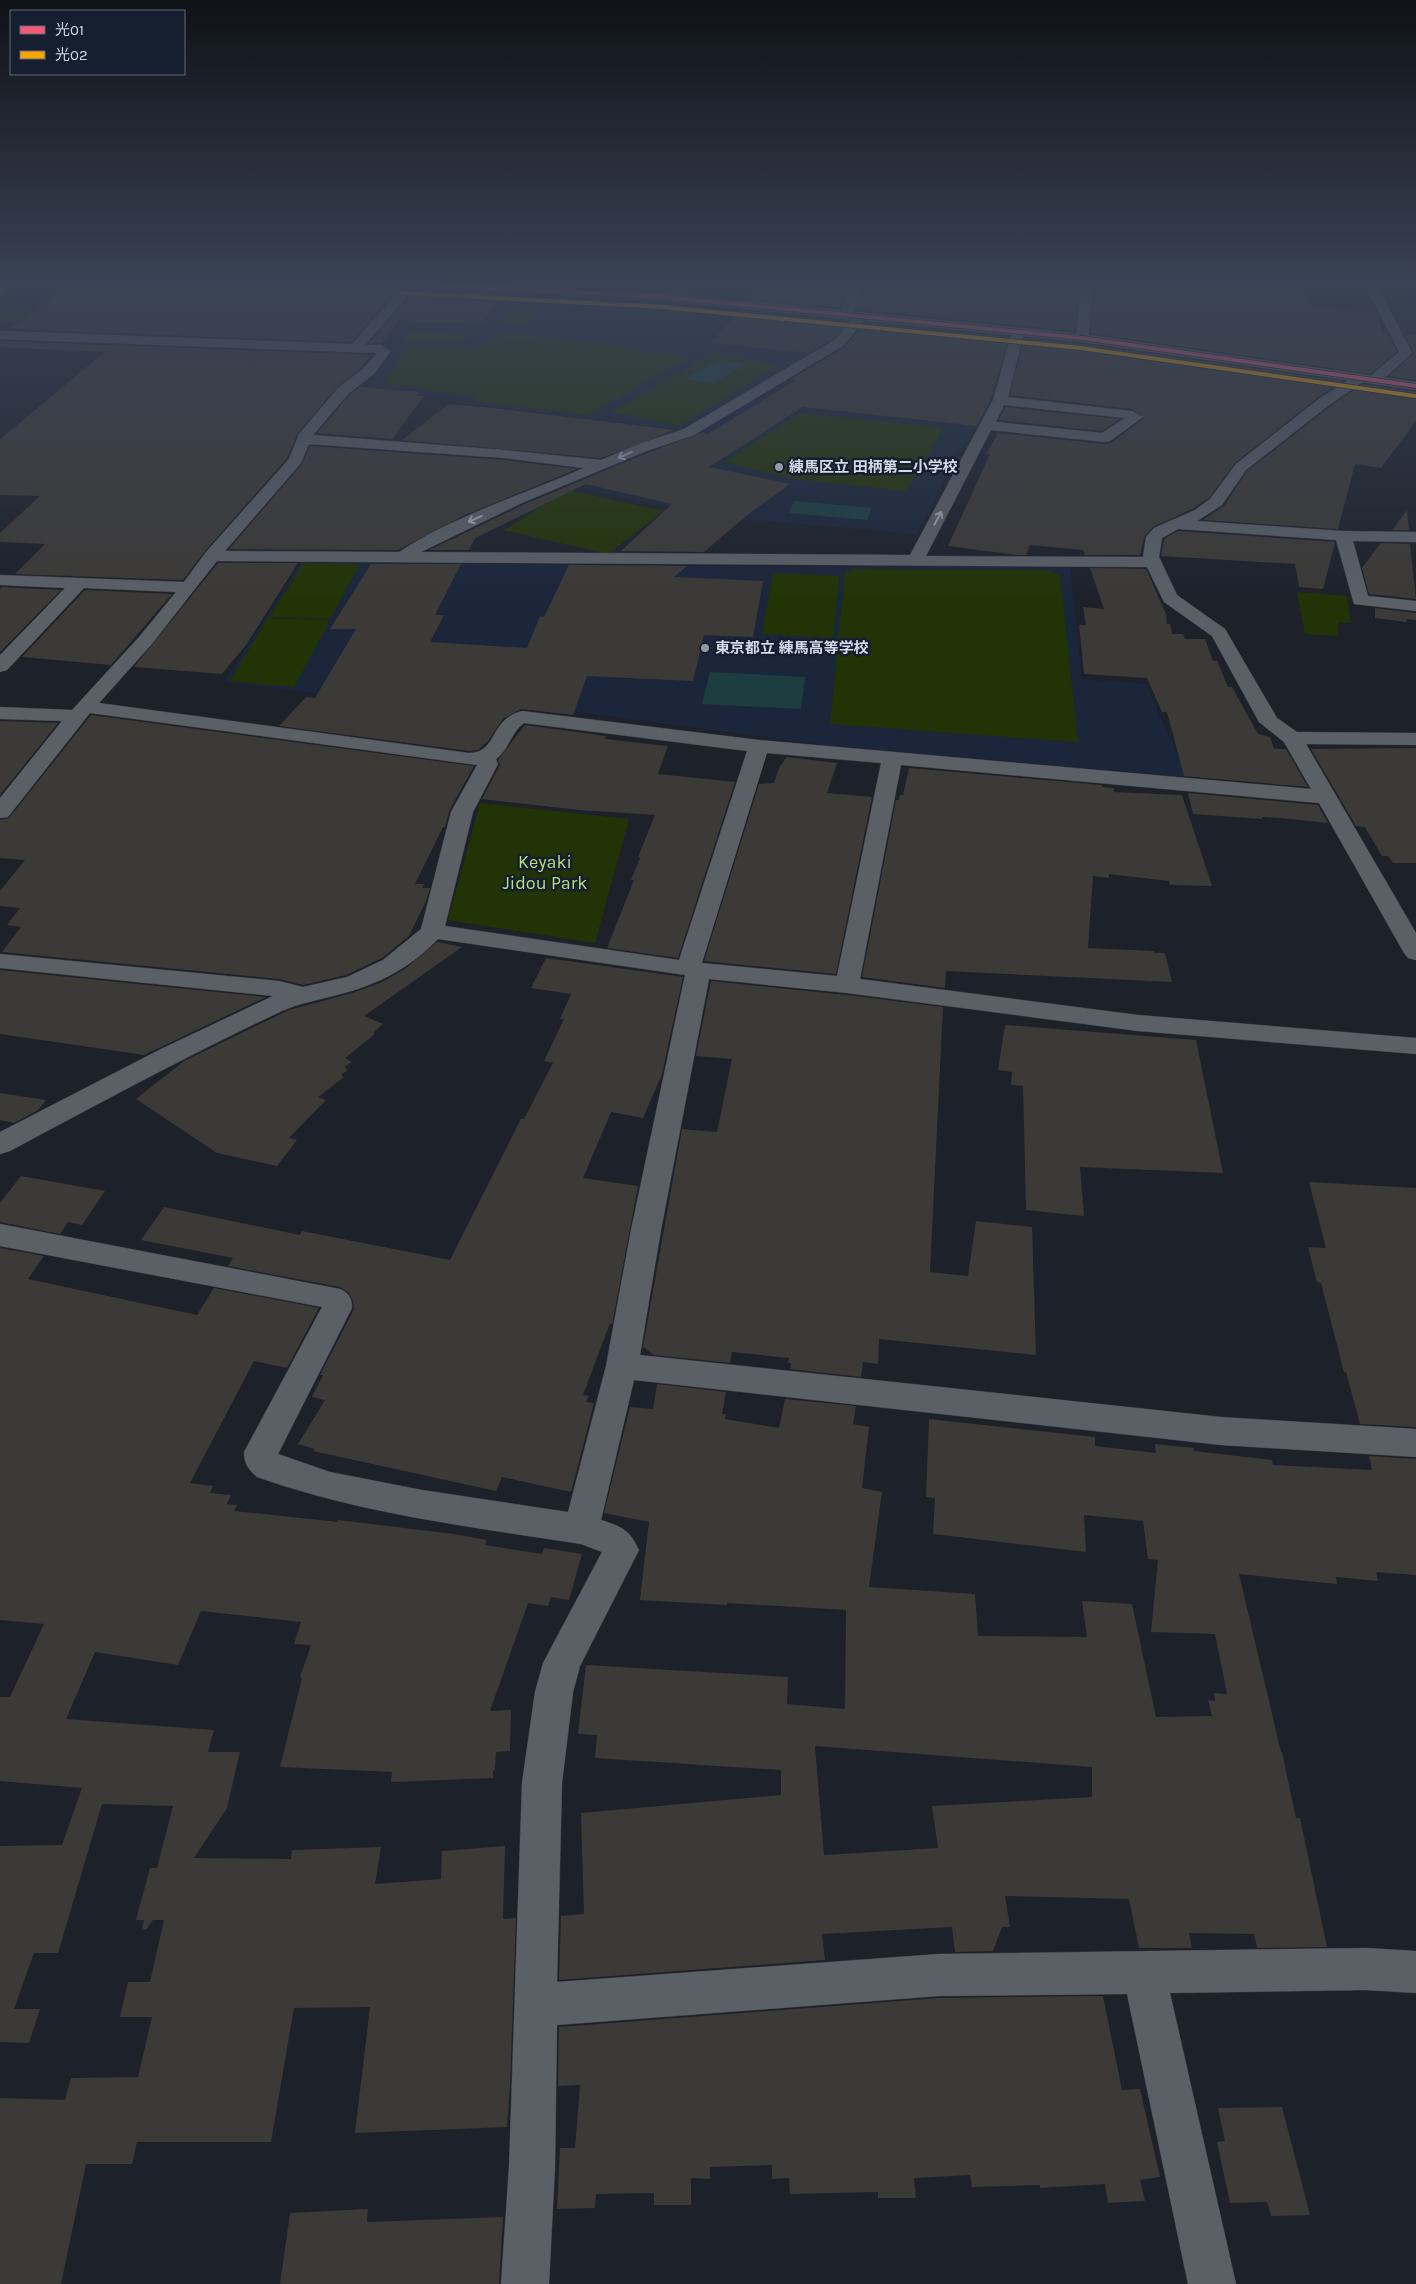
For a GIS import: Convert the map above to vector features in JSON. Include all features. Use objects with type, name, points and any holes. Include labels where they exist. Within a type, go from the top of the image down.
[{"type":"street","points":[[0,812],[82,712],[145,641],[212,556],[296,460],[303,439],[346,390]]},
{"type":"street","points":[[403,557],[423,544],[463,524],[644,446],[689,432],[760,390]]},
{"type":"street","points":[[915,561],[1000,400],[1003,390]]},
{"type":"street","points":[[1347,390],[1324,402],[1241,467],[1216,502],[1201,513],[1176,524],[1154,537],[1151,557],[1170,598],[1219,633],[1269,722],[1292,738],[1326,797],[1409,929],[1416,953]]},
{"type":"street","points":[[987,424],[1105,438],[1136,417],[1000,400]]},
{"type":"street","points":[[303,439],[504,454],[603,465]]},
{"type":"street","points":[[1176,524],[1343,536],[1416,537]]},
{"type":"street","points":[[1343,536],[1360,600],[1416,606]]},
{"type":"street","points":[[212,556],[1153,562]]},
{"type":"street","points":[[0,580],[188,587]]},
{"type":"street","points":[[0,666],[79,583]]},
{"type":"street","points":[[0,713],[82,712],[468,759],[485,757],[493,752],[514,720],[522,717],[759,746],[1326,797]]},
{"type":"street","points":[[1292,738],[1416,739]]},
{"type":"street","points":[[581,1529],[622,1366],[693,969],[759,746]]},
{"type":"street","points":[[0,1144],[193,1043],[300,994],[343,987],[371,977],[415,950],[432,931],[462,812],[488,764],[485,757]]},
{"type":"street","points":[[846,985],[892,758]]},
{"type":"street","points":[[432,931],[693,969],[846,985],[1170,1026],[1416,1046]]},
{"type":"street","points":[[0,961],[279,989],[300,994]]},
{"type":"street","points":[[0,1235],[329,1297],[337,1301],[337,1308],[261,1452],[261,1460],[269,1467],[330,1486],[422,1505],[581,1529],[612,1539],[620,1550],[562,1663],[554,1692],[541,1800],[532,2167],[525,2284]]},
{"type":"street","points":[[622,1366],[1220,1431],[1416,1443]]},
{"type":"street","points":[[535,2005],[939,1975],[1367,1969],[1416,1972]]},
{"type":"street","points":[[1144,1973],[1212,2284]]},
{"type":"shaded area","points":[[395,390],[749,390],[682,430],[462,403],[466,398],[419,394],[421,391]]},
{"type":"shaded area","name":"練馬区立 田柄第二小学校","points":[[763,390],[823,390],[985,404],[917,534],[742,519],[740,521],[563,485],[649,448]]},
{"type":"shaded area","points":[[794,501],[872,508],[867,520],[789,513]]},
{"type":"shaded area","name":"東京都立 練馬高等学校","points":[[302,561],[815,567],[1070,565],[1082,679],[1146,684],[1187,777],[823,745],[525,705],[494,715],[224,682]]},
{"type":"shaded area","points":[[710,672],[805,677],[801,709],[702,704]]},
{"type":"green space","points":[[633,390],[588,415],[473,401],[476,395],[430,391]]},
{"type":"green space","points":[[650,390],[739,390],[680,426],[611,412]]},
{"type":"green space","points":[[800,413],[943,428],[906,491],[795,479],[724,462]]},
{"type":"green space","points":[[568,490],[663,511],[608,554],[504,530]]},
{"type":"green space","points":[[304,563],[360,564],[330,619],[269,617]]},
{"type":"green space","points":[[852,569],[1046,570],[1060,575],[1078,742],[830,724],[845,572],[851,572]]},
{"type":"green space","points":[[773,573],[839,576],[833,638],[762,634]]},
{"type":"green space","points":[[1297,592],[1347,596],[1351,623],[1338,622],[1338,636],[1305,634]]},
{"type":"green space","points":[[268,618],[330,620],[294,687],[230,681]]},
{"type":"green space","name":"Keyaki Jidou Park","points":[[480,803],[629,819],[595,943],[448,920]]},
{"type":"building","points":[[60,390],[335,390],[298,433],[287,458],[205,551],[183,580],[15,574],[45,544],[0,542],[0,533],[40,496],[0,495],[0,439]]},
{"type":"building","points":[[356,390],[391,390],[420,392],[416,396],[424,396],[392,439],[317,433],[349,395]]},
{"type":"building","points":[[780,390],[994,390],[977,426],[803,407],[709,467],[790,484],[745,517],[704,552],[621,551],[672,504],[586,484],[475,538],[469,550],[429,550],[525,504],[650,452],[701,433],[708,434]]},
{"type":"building","points":[[1011,390],[1330,390],[1235,463],[1209,498],[1194,508],[1153,527],[1144,537],[1140,555],[1085,555],[1083,550],[1030,545],[1026,555],[1016,555],[948,546],[990,454],[986,454],[998,433],[1105,444],[1111,443],[1145,418],[1132,409],[1010,395]]},
{"type":"building","points":[[1354,390],[1400,390],[1416,392],[1416,421],[1381,468],[1355,464],[1338,529],[1203,520],[1224,506],[1247,471]]},
{"type":"building","points":[[449,404],[675,430],[601,458],[402,440]]},
{"type":"building","points":[[1005,407],[1120,419],[1102,431],[999,420]]},
{"type":"building","points":[[310,446],[504,460],[577,469],[465,515],[398,550],[229,549],[302,464]]},
{"type":"building","points":[[1407,510],[1409,530],[1392,530]]},
{"type":"building","points":[[1178,531],[1335,543],[1323,589],[1299,587],[1295,564],[1161,556],[1164,539]]},
{"type":"building","points":[[1381,543],[1410,544],[1416,599],[1369,594],[1362,568]]},
{"type":"building","points":[[218,563],[298,563],[246,645],[222,674],[134,667]]},
{"type":"building","points":[[371,564],[461,564],[435,615],[444,615],[430,642],[527,648],[540,616],[544,617],[569,565],[687,566],[674,577],[763,581],[753,637],[704,635],[693,681],[587,676],[573,715],[521,709],[503,719],[488,741],[478,750],[469,751],[279,726],[306,697],[315,698],[356,629],[330,629]]},
{"type":"building","points":[[1090,568],[1146,569],[1166,614],[1167,624],[1170,624],[1172,634],[1183,634],[1185,639],[1205,639],[1213,661],[1217,661],[1228,687],[1232,687],[1258,734],[1270,737],[1274,749],[1286,749],[1308,787],[1184,776],[1167,712],[1162,712],[1147,678],[1084,674],[1079,625],[1086,625],[1083,607],[1104,609]]},
{"type":"building","points":[[2,587],[61,590],[0,652],[0,589]]},
{"type":"building","points":[[85,590],[172,594],[111,665],[22,657]]},
{"type":"building","points":[[1375,608],[1416,613],[1416,620],[1406,619],[1407,622],[1375,618]]},
{"type":"building","points":[[91,715],[474,766],[449,811],[445,827],[443,827],[415,884],[424,884],[422,888],[430,888],[426,901],[409,936],[382,958],[346,975],[303,985],[279,979],[2,952],[21,927],[7,925],[20,908],[0,906],[0,891],[25,860],[0,858],[0,820],[9,818]]},
{"type":"building","points":[[0,722],[58,723],[0,795]]},
{"type":"building","points":[[525,725],[606,736],[605,739],[668,746],[658,774],[735,782],[678,958],[607,948],[634,880],[631,880],[640,858],[638,857],[655,815],[580,810],[482,799],[500,765],[498,760]]},
{"type":"building","points":[[1416,748],[1416,863],[1393,863],[1388,856],[1382,856],[1365,827],[1356,826],[1311,749]]},
{"type":"building","points":[[787,757],[837,763],[827,793],[872,797],[836,974],[704,961],[759,784],[774,783],[779,768]]},
{"type":"building","points":[[909,768],[1102,785],[1102,787],[1114,788],[1114,792],[1182,795],[1212,886],[1170,885],[1169,881],[1109,874],[1109,878],[1093,876],[1088,948],[1165,953],[1172,982],[946,971],[945,988],[862,977],[896,800],[899,800],[900,795],[903,795]]},
{"type":"building","points":[[1188,793],[1318,805],[1328,823],[1281,818],[1262,817],[1262,819],[1193,814]]},
{"type":"building","points":[[437,942],[462,947],[364,1016],[383,1024],[373,1033],[375,1034],[345,1058],[352,1062],[344,1067],[348,1070],[341,1075],[344,1077],[318,1097],[326,1100],[289,1138],[297,1140],[277,1166],[217,1153],[136,1099],[184,1061],[289,1010],[352,993],[380,983],[405,969]]},
{"type":"building","points":[[546,958],[683,977],[662,1074],[643,1118],[611,1112],[583,1178],[638,1186],[612,1325],[610,1323],[583,1395],[589,1396],[586,1402],[594,1403],[571,1492],[502,1477],[496,1491],[313,1451],[315,1449],[298,1444],[325,1400],[312,1397],[323,1375],[320,1375],[354,1309],[349,1293],[340,1287],[228,1266],[233,1258],[141,1240],[164,1207],[300,1235],[302,1231],[450,1260],[521,1119],[524,1119],[553,1063],[544,1061],[564,1019],[560,1019],[571,994],[531,988]]},
{"type":"building","points":[[0,970],[266,997],[144,1055],[0,1034]]},
{"type":"building","points":[[711,981],[943,1007],[930,1272],[968,1276],[976,1221],[1032,1227],[1036,1355],[879,1339],[878,1364],[863,1362],[861,1377],[790,1369],[791,1363],[788,1363],[789,1358],[732,1352],[730,1363],[654,1355],[643,1347],[682,1129],[717,1132],[732,1059],[696,1056]]},
{"type":"building","points":[[1005,1025],[1196,1040],[1223,1173],[1080,1167],[1084,1216],[1026,1210],[1023,1086],[1011,1085],[1012,1072],[998,1070]]},
{"type":"building","points":[[0,1093],[46,1100],[38,1110],[14,1123],[0,1120]]},
{"type":"building","points":[[21,1176],[105,1191],[82,1225],[68,1222],[60,1234],[0,1222],[0,1203]]},
{"type":"building","points":[[1309,1182],[1416,1188],[1416,1427],[1360,1424],[1346,1372],[1344,1372],[1321,1283],[1317,1282],[1308,1247],[1326,1248]]},
{"type":"building","points":[[0,1248],[44,1256],[28,1279],[197,1315],[214,1288],[319,1308],[287,1368],[254,1361],[190,1483],[213,1486],[210,1493],[231,1495],[227,1504],[237,1505],[234,1511],[338,1522],[338,1520],[454,1534],[487,1540],[485,1545],[542,1554],[544,1548],[582,1554],[569,1600],[551,1597],[548,1606],[528,1603],[490,1711],[511,1710],[510,1751],[496,1752],[493,1778],[391,1782],[392,1772],[280,1767],[302,1678],[300,1677],[311,1645],[294,1644],[301,1622],[201,1611],[178,1665],[95,1652],[66,1719],[214,1730],[208,1752],[240,1752],[227,1808],[194,1858],[291,1859],[292,1850],[381,1847],[375,1884],[441,1879],[442,1851],[505,1846],[503,1919],[516,1918],[510,2086],[507,2127],[355,2133],[370,2007],[294,2008],[271,2142],[137,2142],[132,2164],[86,2164],[61,2284],[0,2284],[0,2098],[65,2100],[71,2078],[138,2077],[152,2017],[120,2017],[128,1982],[150,1982],[164,1920],[153,1920],[146,1930],[142,1928],[144,1920],[136,1920],[150,1868],[157,1868],[173,1806],[102,1804],[58,1953],[34,1953],[14,2009],[40,2009],[29,2043],[0,2042],[0,1846],[62,1845],[82,1788],[0,1781],[0,1697],[10,1697],[44,1624],[0,1620]]},
{"type":"building","points":[[657,1384],[726,1392],[722,1414],[726,1414],[725,1419],[779,1428],[785,1399],[856,1406],[853,1424],[869,1427],[862,1488],[882,1492],[869,1587],[975,1594],[978,1636],[1087,1637],[1082,1601],[1132,1604],[1156,1717],[1212,1716],[1208,1700],[1215,1701],[1214,1693],[1227,1694],[1215,1634],[1151,1632],[1158,1560],[1148,1559],[1143,1521],[1084,1515],[1086,1552],[933,1534],[935,1498],[926,1497],[929,1419],[1095,1437],[1095,1446],[1156,1453],[1155,1444],[1194,1448],[1194,1451],[1272,1460],[1273,1465],[1372,1470],[1369,1456],[1416,1459],[1416,1575],[1376,1572],[1378,1581],[1336,1577],[1337,1584],[1239,1574],[1296,1818],[1300,1818],[1327,1947],[1257,1948],[1254,1934],[1189,1933],[1192,1948],[1139,1948],[1129,1899],[1005,1896],[1010,1927],[1002,1927],[993,1951],[955,1952],[952,1927],[822,1934],[825,1960],[559,1980],[561,1916],[584,1914],[581,1813],[781,1795],[781,1770],[595,1758],[597,1735],[578,1734],[586,1665],[788,1677],[787,1704],[845,1709],[846,1610],[640,1600],[649,1522],[604,1513],[630,1407],[653,1409]],"holes":[[[815,1746],[1092,1767],[1092,1797],[932,1806],[938,1848],[824,1855]]]},
{"type":"building","points":[[1103,1996],[1122,2090],[1140,2089],[1160,2177],[1140,2180],[1145,2201],[1108,2203],[1105,2184],[1040,2188],[1040,2185],[972,2187],[970,2175],[914,2178],[916,2198],[878,2198],[878,2192],[790,2194],[789,2178],[772,2179],[772,2165],[710,2167],[710,2179],[691,2178],[691,2205],[654,2205],[654,2193],[596,2194],[595,2208],[557,2209],[560,2148],[575,2148],[580,2085],[558,2086],[559,2027],[939,1998]]},
{"type":"building","points":[[1282,2107],[1310,2215],[1271,2216],[1267,2202],[1230,2203],[1217,2142],[1225,2141],[1218,2108]]},
{"type":"building","points":[[368,2209],[367,2222],[503,2217],[499,2284],[280,2284],[290,2213]]},
{"type":"transit line","name":"光02","points":[[1370,390],[1415,396]]},
{"type":"place","name":"練馬区立 田柄第二小学校","points":[[779,467]]},
{"type":"place","name":"東京都立 練馬高等学校","points":[[705,648]]}]
